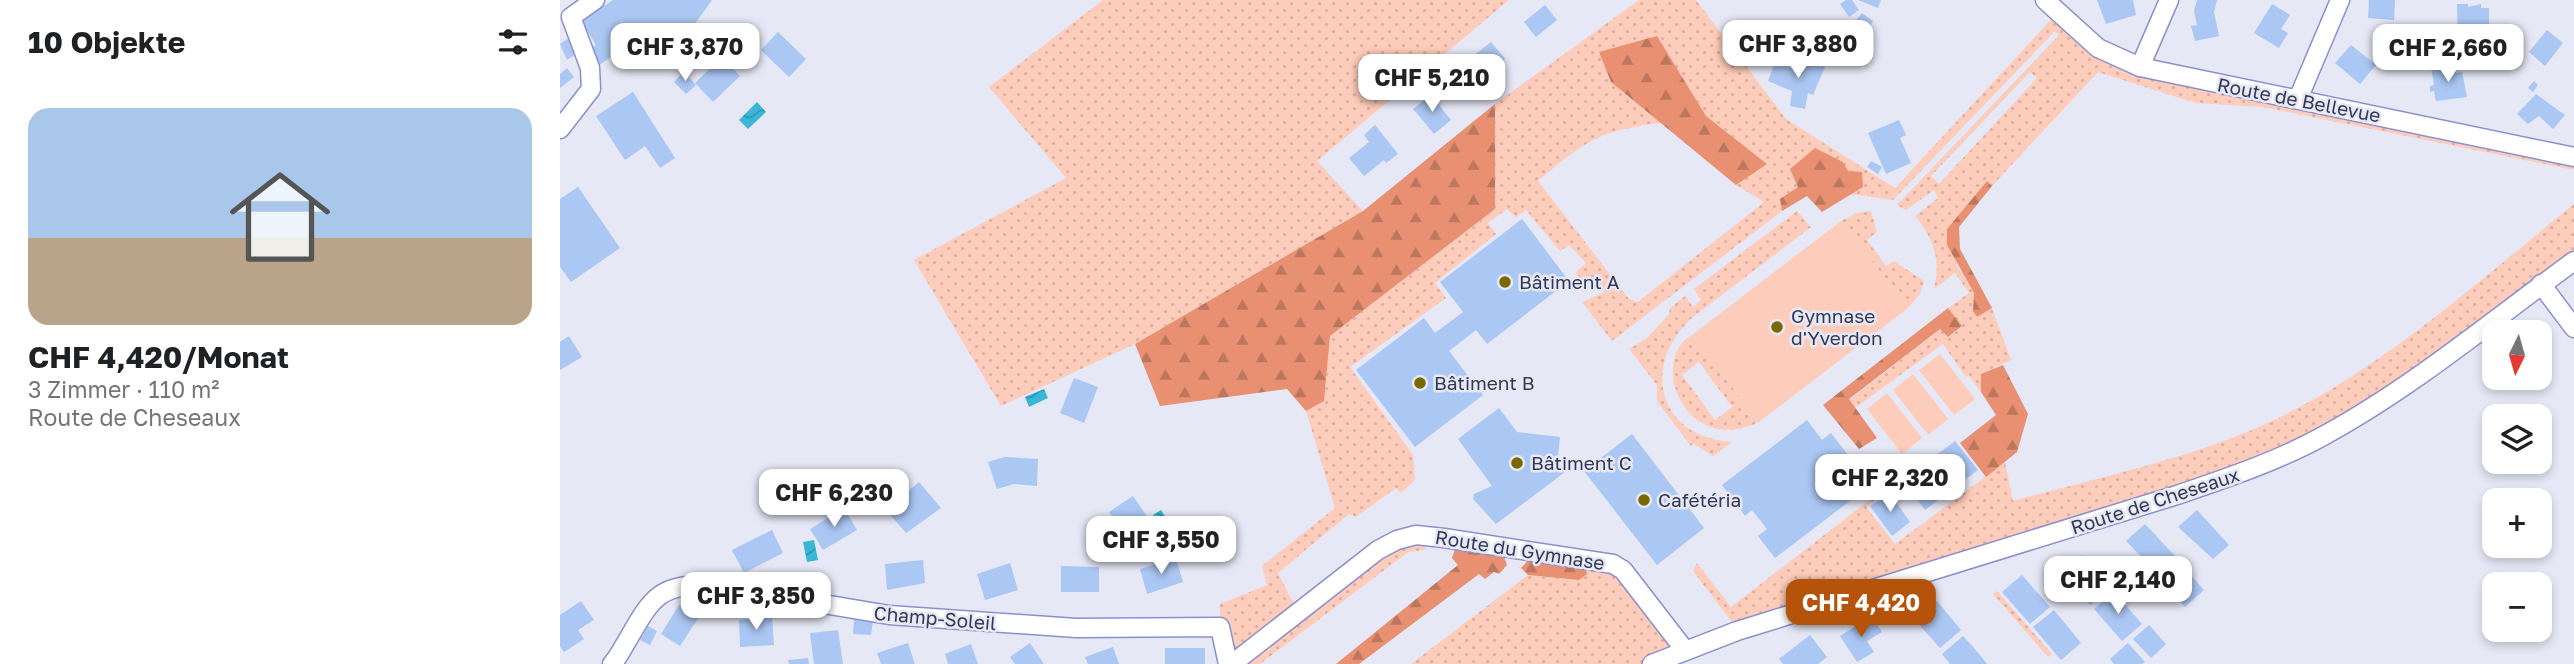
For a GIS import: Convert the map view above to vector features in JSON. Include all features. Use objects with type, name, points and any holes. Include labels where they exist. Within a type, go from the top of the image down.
[{"type":"street","points":[[560,129],[591,89],[590,68],[571,17],[595,0]]},
{"type":"street","name":"Route de Bellevue","points":[[2045,0],[2098,48],[2140,67],[2574,157]]},
{"type":"street","points":[[2140,67],[2169,0]]},
{"type":"street","points":[[2298,99],[2340,0]]},
{"type":"street","name":"Route de Cheseaux","points":[[1652,664],[1684,649],[2245,472],[2347,422],[2574,261]]},
{"type":"street","points":[[2541,284],[2574,328]]},
{"type":"street","name":"Route du Gymnase","points":[[1230,664],[1378,550],[1416,536],[1613,564],[1623,570],[1684,649]]},
{"type":"street","name":"Champ-Soleil","points":[[612,664],[650,601],[677,586],[691,585],[711,586],[882,615],[1010,625],[1220,627],[1230,664]]},
{"type":"shaded area","points":[[1103,0],[1509,0],[1317,161],[1363,211],[1135,344],[1001,406],[914,260],[1066,178],[989,87]]},
{"type":"shaded area","points":[[1639,0],[1696,0],[1786,119],[1895,188],[2058,12],[2120,60],[2574,157],[2574,170],[2262,107],[2196,103],[2098,72],[1992,186],[1987,182],[1947,229],[1956,264],[1974,293],[1977,317],[1992,308],[2011,360],[1981,374],[1981,392],[1969,376],[1966,377],[1943,344],[1855,408],[1849,400],[1940,329],[1948,337],[1962,327],[1948,308],[1969,293],[1955,273],[1934,289],[1937,268],[1934,250],[1927,233],[1915,216],[1938,198],[1934,190],[1906,210],[1897,205],[2059,35],[2055,31],[1893,200],[1798,187],[1780,199],[1782,211],[1612,341],[1582,302],[1604,292],[1598,282],[1582,292],[1576,284],[1580,279],[1576,272],[1586,263],[1569,245],[1560,251],[1526,210],[1516,217],[1507,209],[1488,223],[1496,234],[1435,283],[1446,298],[1350,367],[1413,455],[1415,480],[1401,493],[1396,488],[1356,517],[1349,514],[1278,573],[1291,599],[1304,610],[1378,550],[1426,536],[1425,550],[1408,552],[1260,664],[1228,664],[1220,627],[1220,604],[1267,585],[1262,566],[1335,508],[1306,411],[1324,400],[1330,336],[1495,209],[1495,104]],"holes":[[[1656,36],[1706,116],[1767,164],[1736,185],[1764,202],[1638,302],[1629,299],[1538,181],[1568,156],[1594,140],[1622,130],[1661,123],[1611,82]],[[2030,72],[2037,78],[1939,184],[1931,176]]]},
{"type":"shaded area","points":[[2574,204],[2574,261],[2488,320],[2482,320],[2482,324],[2300,448],[1735,626],[1693,571],[1697,563],[1731,607],[1881,491],[1884,494],[1866,507],[1895,544],[2005,462],[2013,501],[2157,462],[2228,439],[2296,409],[2370,365],[2474,286]]},
{"type":"shaded area","points":[[1797,211],[1811,227],[1693,317],[1676,336],[1666,356],[1662,376],[1664,396],[1673,413],[1687,427],[1707,437],[1732,442],[1713,456],[1694,444],[1691,446],[1657,401],[1657,385],[1629,349],[1647,338],[1670,313],[1669,309],[1685,296],[1693,307],[1701,300],[1694,289]]},
{"type":"shaded area","points":[[1871,211],[1877,232],[1867,240],[1886,266],[1894,261],[1924,281],[1920,294],[1908,308],[1841,221],[1856,213]]},
{"type":"shaded area","points":[[1841,221],[1908,308],[1759,422],[1692,335]]},
{"type":"shaded area","points":[[1692,335],[1759,422],[1733,430],[1711,427],[1693,417],[1681,401],[1674,383],[1673,364],[1679,347]],"holes":[[[1699,362],[1732,407],[1715,420],[1682,375]]]},
{"type":"shaded area","points":[[1940,354],[1975,399],[1954,415],[1919,370]]},
{"type":"shaded area","points":[[1913,374],[1948,419],[1928,435],[1893,390]]},
{"type":"shaded area","points":[[1887,393],[1922,438],[1902,454],[1867,409]]},
{"type":"shaded area","points":[[1585,560],[1613,564],[1684,649],[1656,664],[1411,664],[1528,575],[1579,580]]},
{"type":"shaded area","points":[[1997,591],[2052,654],[2048,657],[1993,594]]},
{"type":"green space","points":[[1657,36],[1706,116],[1767,164],[1736,185],[1611,82],[1599,52]]},
{"type":"green space","points":[[1495,104],[1495,209],[1330,336],[1324,401],[1306,411],[1287,389],[1160,406],[1135,344],[1363,211]]},
{"type":"green space","points":[[1815,148],[1843,162],[1848,171],[1862,172],[1863,187],[1822,212],[1807,196],[1782,211],[1780,199],[1798,187],[1790,169]]},
{"type":"green space","points":[[1987,181],[1992,186],[1959,227],[1960,249],[1992,308],[1977,317],[1973,311],[1974,293],[1947,245],[1947,229]]},
{"type":"green space","points":[[1948,308],[1962,326],[1948,337],[1940,329],[1849,399],[1877,438],[1859,449],[1823,405]]},
{"type":"green space","points":[[2003,365],[2028,414],[2017,452],[1986,477],[1960,443],[1996,415],[1981,392],[1981,374]]},
{"type":"green space","points":[[1458,540],[1501,548],[1507,565],[1499,574],[1494,572],[1485,579],[1479,574],[1359,664],[1336,664],[1458,565],[1452,558]]},
{"type":"green space","points":[[1535,553],[1585,560],[1587,574],[1579,580],[1528,575],[1521,568]]},
{"type":"water","points":[[1746,28],[1768,47],[1758,58],[1736,39]]},
{"type":"water","points":[[757,102],[766,112],[748,129],[739,120]]},
{"type":"water","points":[[1044,389],[1048,398],[1029,407],[1025,397]]},
{"type":"water","points":[[1161,510],[1173,528],[1165,534],[1153,515]]},
{"type":"water","points":[[814,540],[818,560],[807,562],[803,542]]},
{"type":"building","points":[[613,0],[712,0],[687,35],[670,48],[628,69],[619,52],[599,65],[589,49],[596,45],[581,21]]},
{"type":"building","points":[[1852,0],[1859,10],[1849,17],[1840,4]]},
{"type":"building","points":[[1858,0],[1881,0],[1878,8]]},
{"type":"building","points":[[2097,0],[2133,0],[2136,15],[2106,24]]},
{"type":"building","points":[[2197,0],[2217,0],[2214,12],[2219,36],[2195,41],[2191,26],[2197,25],[2194,11]]},
{"type":"building","points":[[2369,0],[2395,0],[2394,20],[2368,18]]},
{"type":"building","points":[[2272,4],[2290,15],[2281,29],[2288,33],[2279,48],[2254,33]]},
{"type":"building","points":[[2457,4],[2468,4],[2468,7],[2481,4],[2481,8],[2489,8],[2489,26],[2478,26],[2478,42],[2458,43]]},
{"type":"building","points":[[1545,5],[1557,20],[1536,37],[1524,22]]},
{"type":"building","points":[[1862,13],[1873,21],[1866,32],[1854,23]]},
{"type":"building","points":[[2547,30],[2563,43],[2545,66],[2529,52]]},
{"type":"building","points":[[778,32],[806,59],[789,77],[761,50]]},
{"type":"building","points":[[570,37],[579,52],[567,60],[560,44]]},
{"type":"building","points":[[1491,42],[1505,59],[1481,77],[1468,60]]},
{"type":"building","points":[[2351,45],[2376,65],[2360,84],[2335,63]]},
{"type":"building","points":[[722,57],[740,76],[713,102],[695,83]]},
{"type":"building","points":[[1799,57],[1825,67],[1813,95],[1808,93],[1805,109],[1790,106],[1792,91],[1768,81],[1775,62],[1793,69]]},
{"type":"building","points":[[2455,65],[2456,73],[2462,72],[2467,97],[2436,101],[2434,91],[2430,92],[2430,86],[2434,85],[2431,68]]},
{"type":"building","points":[[567,68],[574,77],[560,88],[560,74]]},
{"type":"building","points":[[684,72],[696,85],[686,94],[674,82]]},
{"type":"building","points":[[2534,81],[2538,85],[2533,92],[2528,88]]},
{"type":"building","points":[[633,92],[675,158],[660,168],[645,146],[625,160],[596,116]]},
{"type":"building","points":[[2536,94],[2565,115],[2553,129],[2539,116],[2528,124],[2517,114]]},
{"type":"building","points":[[1431,95],[1451,120],[1434,134],[1413,109]]},
{"type":"building","points":[[1899,120],[1906,135],[1900,138],[1911,163],[1886,174],[1868,133]]},
{"type":"building","points":[[1375,125],[1398,154],[1386,163],[1384,160],[1364,176],[1349,158],[1369,142],[1364,135]]},
{"type":"building","points":[[1871,161],[1882,167],[1878,174],[1867,167]]},
{"type":"building","points":[[578,187],[620,248],[571,282],[560,267],[560,199]]},
{"type":"building","points":[[1522,219],[1569,281],[1487,344],[1476,330],[1449,351],[1483,395],[1415,447],[1356,370],[1424,318],[1435,333],[1463,312],[1440,282]]},
{"type":"building","points":[[569,336],[582,357],[560,370],[560,342]]},
{"type":"building","points":[[1074,378],[1098,387],[1084,423],[1060,413]]},
{"type":"building","name":"Bâtiment C","points":[[1499,408],[1517,432],[1560,437],[1558,455],[1554,458],[1565,472],[1496,524],[1473,499],[1474,494],[1492,486],[1458,439]]},
{"type":"building","points":[[1807,420],[1822,440],[1831,433],[1871,485],[1775,558],[1758,536],[1767,529],[1752,510],[1745,516],[1722,485]]},
{"type":"building","name":"Cafétéria","points":[[1632,434],[1704,528],[1657,565],[1584,471]]},
{"type":"building","points":[[1955,441],[1978,470],[1925,510],[1903,480]]},
{"type":"building","points":[[1005,457],[1038,459],[1037,486],[1014,484],[997,489],[988,462]]},
{"type":"building","points":[[919,482],[941,508],[906,533],[886,510]]},
{"type":"building","points":[[1889,492],[1910,522],[1892,536],[1870,506]]},
{"type":"building","points":[[1133,496],[1153,525],[1129,542],[1109,512]]},
{"type":"building","points":[[844,508],[857,530],[823,550],[810,529]]},
{"type":"building","points":[[2197,510],[2229,545],[2213,559],[2178,527]]},
{"type":"building","points":[[2145,524],[2175,556],[2157,573],[2126,541]]},
{"type":"building","points":[[772,530],[783,553],[744,573],[732,550]]},
{"type":"building","points":[[2082,555],[2110,588],[2090,605],[2062,572]]},
{"type":"building","points":[[1176,558],[1183,582],[1147,594],[1140,569]]},
{"type":"building","points":[[923,560],[925,583],[887,590],[885,564]]},
{"type":"building","points":[[1010,563],[1018,590],[985,600],[977,574]]},
{"type":"building","points":[[1061,566],[1099,567],[1099,592],[1061,592]]},
{"type":"building","points":[[2189,573],[2204,590],[2185,607],[2170,591]]},
{"type":"building","points":[[2022,575],[2050,607],[2030,624],[2002,592]]},
{"type":"building","points":[[2114,592],[2142,624],[2122,641],[2094,609]]},
{"type":"building","points":[[581,601],[594,620],[578,630],[584,639],[564,652],[560,646],[560,615]]},
{"type":"building","points":[[1937,601],[1961,630],[1940,648],[1915,620]]},
{"type":"building","points":[[679,605],[699,617],[680,646],[661,634]]},
{"type":"building","points":[[2054,610],[2081,643],[2061,660],[2033,627]]},
{"type":"building","points":[[1872,616],[1882,632],[1867,641],[1874,652],[1857,662],[1840,636]]},
{"type":"building","points":[[772,617],[774,645],[740,647],[739,620]]},
{"type":"building","points":[[854,619],[873,621],[871,635],[853,634]]},
{"type":"building","points":[[2149,625],[2166,644],[2151,658],[2133,639]]},
{"type":"building","points":[[648,626],[657,631],[650,645],[640,640]]},
{"type":"building","points":[[838,630],[843,664],[814,664],[810,633]]},
{"type":"building","points":[[1810,635],[1827,657],[1818,664],[1783,664],[1779,659]]},
{"type":"building","points":[[1963,636],[1987,664],[1950,664],[1942,654]]},
{"type":"building","points":[[908,643],[915,664],[881,664],[877,653]]},
{"type":"building","points":[[1030,643],[1044,664],[1015,664],[1010,657]]},
{"type":"building","points":[[2128,643],[2145,662],[2114,664],[2110,659]]},
{"type":"building","points":[[971,644],[978,664],[948,664],[945,654]]},
{"type":"building","points":[[1113,647],[1119,664],[1088,664],[1085,657]]},
{"type":"building","points":[[1165,648],[1205,648],[1205,664],[1165,664]]},
{"type":"building","points":[[808,658],[809,664],[789,664],[788,660]]},
{"type":"place","name":"Bâtiment A","points":[[1505,282]]},
{"type":"place","name":"Gymnase d'Yverdon","points":[[1777,327]]},
{"type":"place","name":"Bâtiment B","points":[[1420,383]]},
{"type":"place","name":"Bâtiment C","points":[[1517,463]]},
{"type":"place","name":"Cafétéria","points":[[1644,500]]}]
